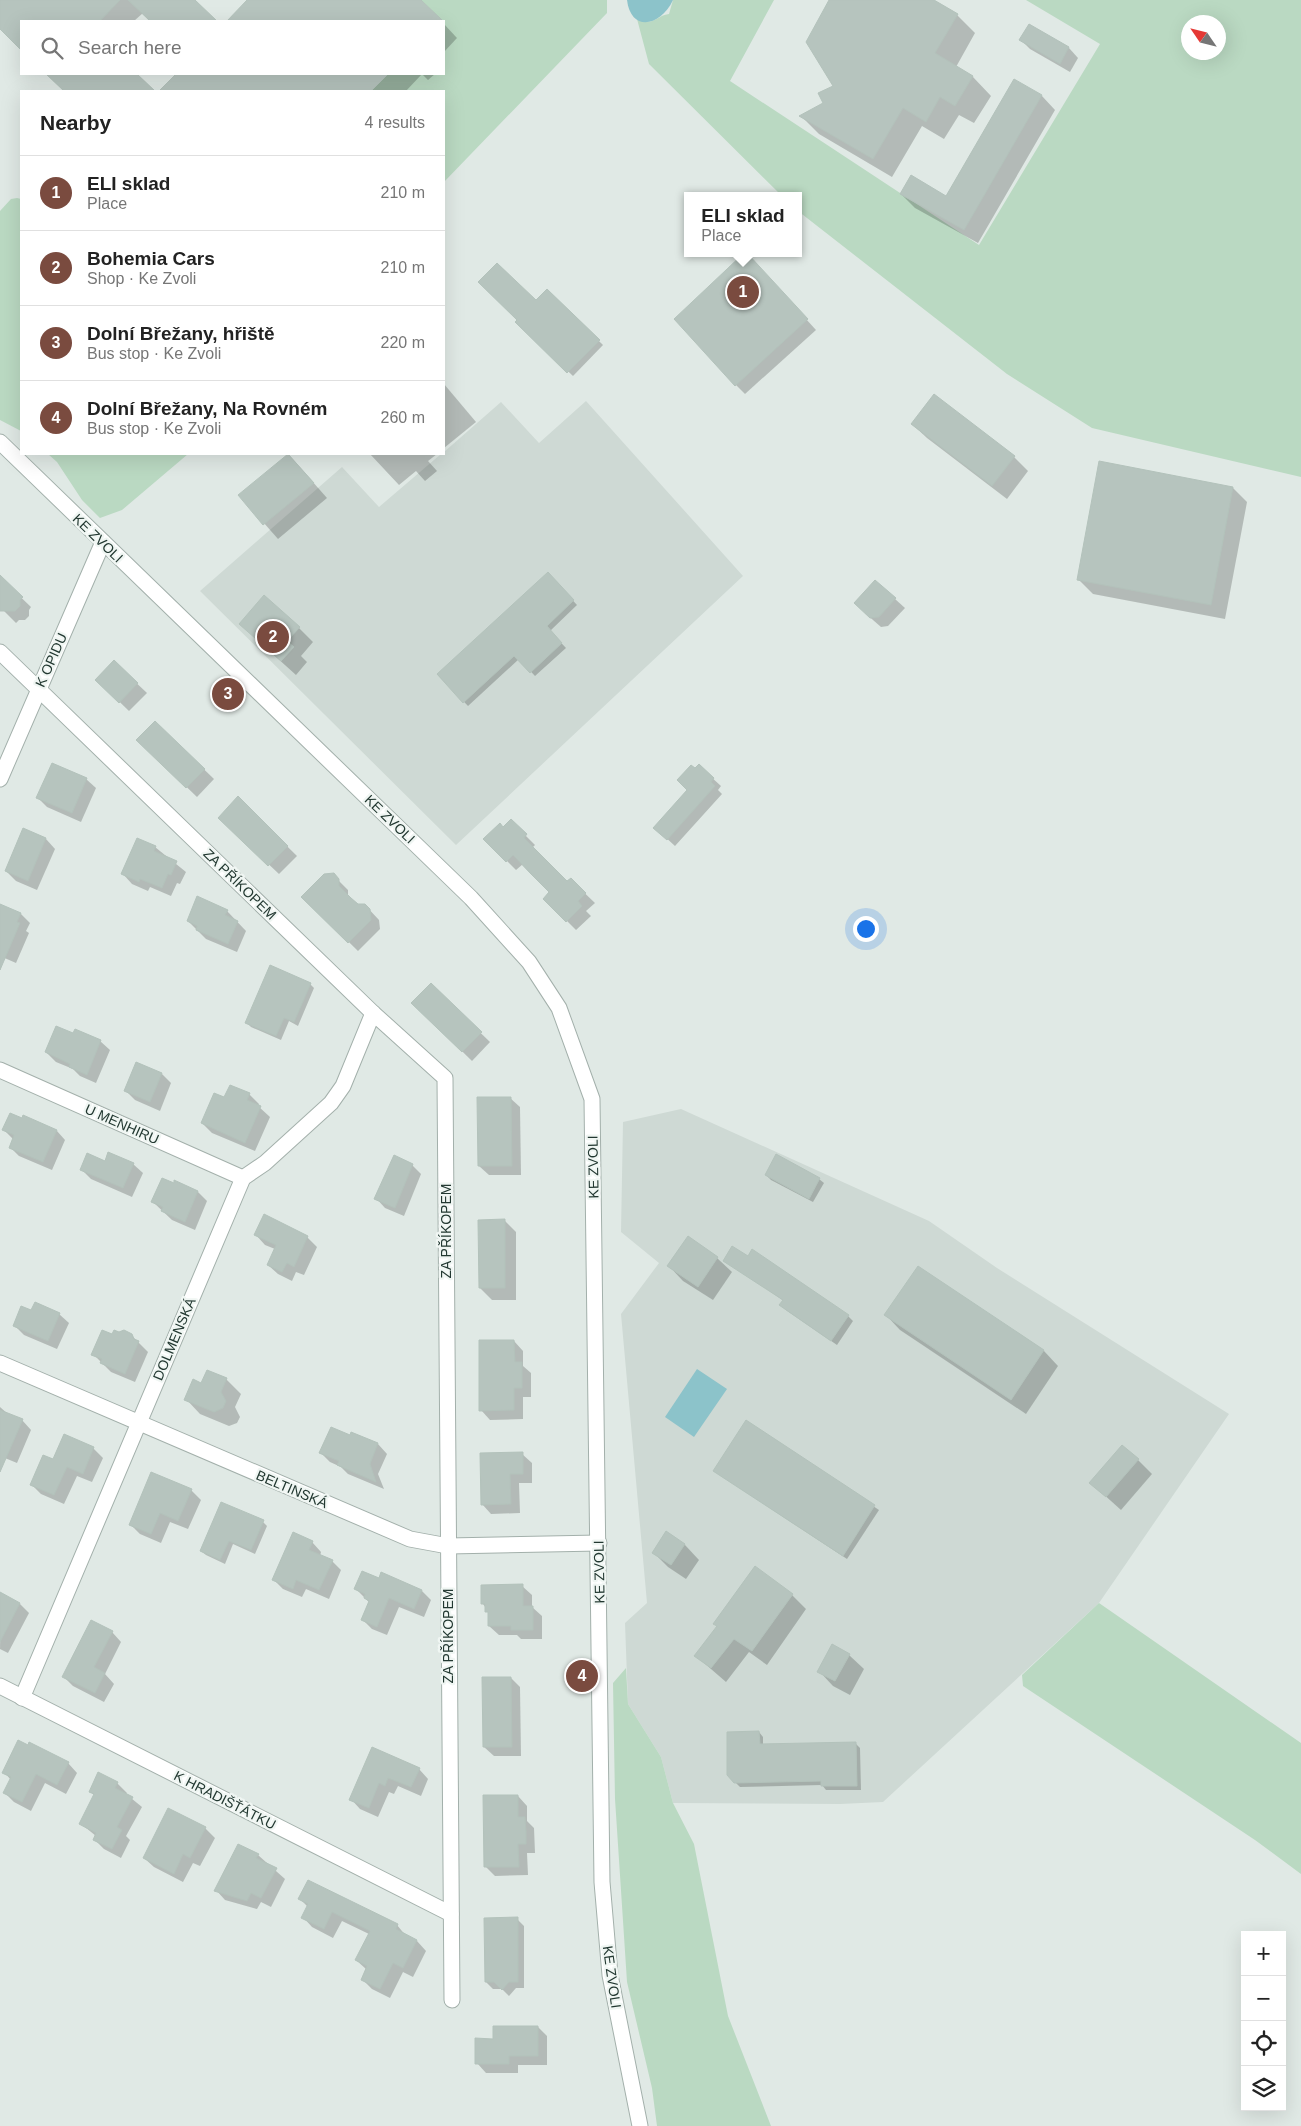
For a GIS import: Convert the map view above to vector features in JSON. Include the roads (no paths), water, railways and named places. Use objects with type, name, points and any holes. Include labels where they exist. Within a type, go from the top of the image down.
[{"type":"street","name":"KE ZVOLI","points":[[0,442],[471,898],[529,962],[559,1008],[592,1099],[602,1882],[610,1975],[640,2126]]},
{"type":"street","name":"K OPIDU","points":[[0,779],[103,542]]},
{"type":"street","name":"ZA PŘÍKOPEM","points":[[0,652],[373,1013],[445,1078],[452,2000]]},
{"type":"street","points":[[243,1178],[265,1163],[331,1103],[342,1086],[373,1013]]},
{"type":"street","name":"U MENHIRU","points":[[0,1070],[243,1178]]},
{"type":"street","name":"DOLMENSKÁ","points":[[22,1698],[243,1178]]},
{"type":"street","name":"BELTINSKÁ","points":[[0,1363],[410,1539],[448,1546],[599,1543]]},
{"type":"street","name":"K HRADIŠŤÁTKU","points":[[0,1686],[451,1914]]},
{"type":"water","points":[[627,0],[673,0],[661,16],[647,22],[634,18]]},
{"type":"water","points":[[697,1369],[727,1389],[694,1437],[665,1417]]},
{"type":"place","name":"ELI sklad","points":[[743,292]]},
{"type":"place","name":"Bohemia Cars","points":[[273,637]]},
{"type":"place","name":"Dolní Břežany, hřiště","points":[[228,694]]},
{"type":"place","name":"Dolní Břežany, Na Rovném","points":[[582,1676]]}]
